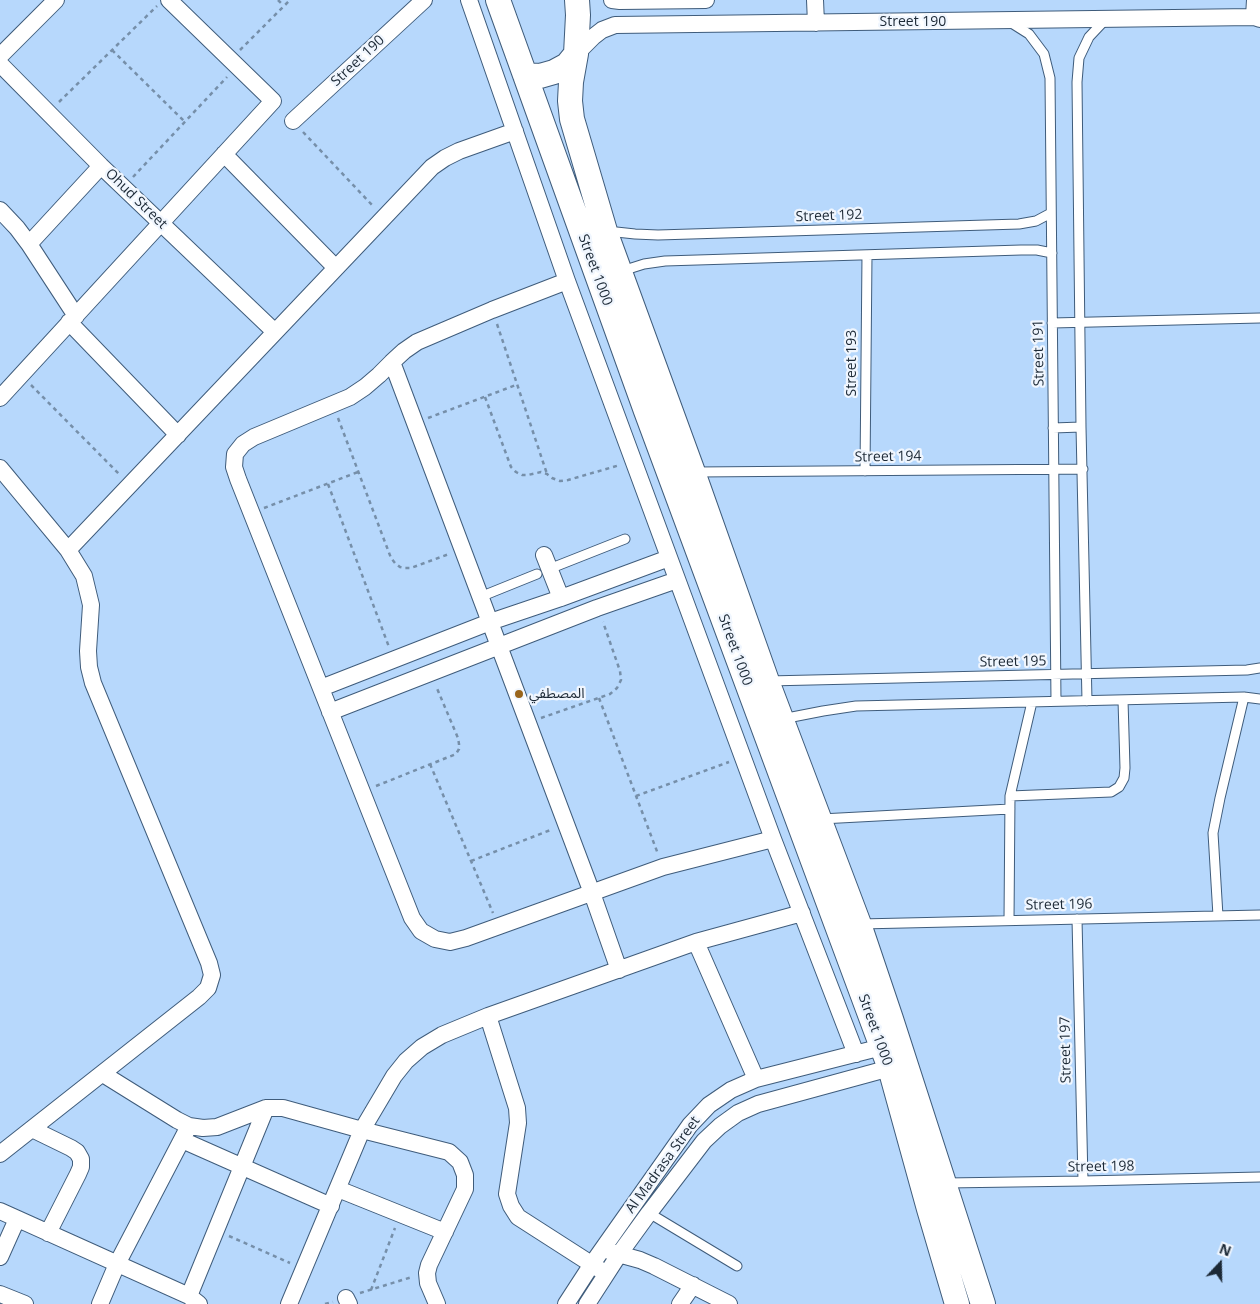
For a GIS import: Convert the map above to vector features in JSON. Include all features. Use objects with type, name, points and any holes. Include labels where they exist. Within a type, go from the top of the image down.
[{"type":"street","points":[[0,56],[56,0]]},
{"type":"street","points":[[0,398],[273,101],[169,0]]},
{"type":"street","name":"Street 190","points":[[293,122],[424,0]]},
{"type":"street","points":[[469,0],[567,282],[773,839],[856,1054]]},
{"type":"street","name":"Street 1000","points":[[498,0],[649,420],[886,1057],[957,1304]]},
{"type":"street","name":"Street 1000","points":[[577,0],[576,54],[570,101],[572,119],[605,231],[767,681],[860,924],[983,1304]]},
{"type":"street","points":[[612,0],[706,0]]},
{"type":"street","points":[[815,0],[816,22]]},
{"type":"street","points":[[1255,0],[1257,18]]},
{"type":"street","name":"Street 190","points":[[576,54],[602,30],[615,25],[1257,18]]},
{"type":"street","points":[[525,75],[540,76],[554,72],[566,65],[576,54]]},
{"type":"street","name":"Ohud Street","points":[[0,64],[101,166],[276,332]]},
{"type":"street","points":[[68,550],[432,167],[459,151],[515,131]]},
{"type":"street","points":[[224,154],[336,268]]},
{"type":"street","points":[[29,244],[101,166]]},
{"type":"street","points":[[0,210],[29,244],[72,319],[178,435]]},
{"type":"street","points":[[567,282],[492,310],[417,342],[404,351],[379,376],[350,397],[254,437],[243,444],[236,454],[234,467],[251,514],[412,918],[421,931],[435,940],[450,942],[663,867],[773,839]]},
{"type":"street","points":[[392,362],[592,893],[619,970]]},
{"type":"street","points":[[0,468],[68,550],[84,576],[91,605],[88,652],[93,683],[209,962],[212,975],[208,988],[199,997],[0,1154]]},
{"type":"street","points":[[321,688],[490,622],[669,558]]},
{"type":"street","points":[[543,566],[561,598]]},
{"type":"street","points":[[330,712],[597,608],[677,580]]},
{"type":"street","points":[[590,587],[597,608]]},
{"type":"street","points":[[289,1304],[362,1130],[394,1076],[406,1061],[422,1047],[442,1035],[488,1016],[696,942],[802,913]]},
{"type":"street","points":[[696,942],[756,1079]]},
{"type":"street","points":[[488,1016],[517,1108],[518,1123],[507,1194],[511,1206],[518,1217],[606,1274]]},
{"type":"street","name":"Al Madrasa Street","points":[[566,1304],[601,1250],[690,1125],[709,1105],[731,1090],[756,1079],[856,1054],[886,1057]]},
{"type":"street","name":"Al Madrasa Street","points":[[587,1304],[649,1212],[704,1141],[720,1126],[738,1113],[758,1104],[886,1057]]},
{"type":"street","points":[[103,1074],[176,1120],[185,1133],[242,1166],[331,1206]]},
{"type":"street","points":[[0,1211],[194,1300],[216,1231],[266,1108]]},
{"type":"street","points":[[100,1304],[117,1264],[185,1133],[203,1128],[217,1127],[266,1108],[283,1108],[449,1152],[460,1162],[465,1175],[465,1189],[429,1264],[427,1273],[428,1283],[437,1304]]},
{"type":"street","points":[[32,1129],[71,1148],[77,1152],[81,1159],[81,1167],[78,1174],[48,1233]]},
{"type":"street","points":[[338,1189],[445,1232]]},
{"type":"street","points":[[0,1257],[16,1219]]},
{"type":"street","points":[[601,1250],[620,1254],[654,1266],[729,1304]]},
{"type":"street","points":[[680,1304],[692,1285]]},
{"type":"street","points":[[0,1294],[25,1304]]},
{"type":"lane","points":[[1088,701],[1077,82],[1079,58],[1089,37],[1105,20]]},
{"type":"lane","name":"Street 191","points":[[1008,21],[1029,34],[1044,54],[1050,78],[1056,701]]},
{"type":"lane","name":"Street 192","points":[[605,231],[658,234],[1019,224],[1036,221],[1052,213]]},
{"type":"lane","points":[[619,272],[644,264],[665,261],[1021,250],[1037,250],[1052,253]]},
{"type":"lane","name":"Street 193","points":[[865,471],[867,255]]},
{"type":"lane","points":[[1052,322],[1260,318]]},
{"type":"lane","points":[[1054,428],[1082,427]]},
{"type":"lane","name":"Street 194","points":[[693,472],[1083,469]]},
{"type":"lane","points":[[480,596],[543,566],[625,540]]},
{"type":"lane","name":"Street 195","points":[[767,681],[1247,670],[1260,668]]},
{"type":"lane","points":[[782,719],[856,706],[1244,697],[1260,699]]},
{"type":"lane","points":[[1218,916],[1213,833],[1244,697]]},
{"type":"lane","points":[[1010,796],[1111,792],[1119,787],[1124,778],[1125,768],[1123,700]]},
{"type":"lane","points":[[1009,920],[1010,796],[1032,702]]},
{"type":"lane","points":[[820,819],[1010,809]]},
{"type":"lane","name":"Street 196","points":[[860,924],[1260,915]]},
{"type":"lane","name":"Street 197","points":[[1077,919],[1083,1181]]},
{"type":"lane","name":"Street 198","points":[[943,1182],[1260,1177]]},
{"type":"lane","points":[[649,1212],[737,1266]]},
{"type":"path","points":[[48,113],[163,0]]},
{"type":"path","points":[[278,0],[283,5]]},
{"type":"path","points":[[124,187],[185,122],[283,5],[290,0]]},
{"type":"path","points":[[112,50],[185,122]]},
{"type":"path","points":[[293,122],[384,217]]},
{"type":"path","points":[[492,310],[547,474]]},
{"type":"path","points":[[21,375],[130,485]]},
{"type":"path","points":[[415,423],[516,385]]},
{"type":"path","points":[[485,397],[511,467],[522,475],[541,472],[560,481],[568,480],[633,461]]},
{"type":"path","points":[[333,405],[391,558],[395,563],[400,567],[412,568],[462,549]]},
{"type":"path","points":[[251,514],[358,472]]},
{"type":"path","points":[[328,484],[394,660]]},
{"type":"path","points":[[528,723],[610,694],[617,688],[621,680],[620,670],[597,608]]},
{"type":"path","points":[[362,791],[456,754],[459,749],[460,744],[430,673]]},
{"type":"path","points":[[599,698],[663,867]]},
{"type":"path","points":[[636,796],[743,758]]},
{"type":"path","points":[[430,764],[498,926]]},
{"type":"path","points":[[471,861],[566,824]]},
{"type":"path","points":[[371,1290],[401,1214]]},
{"type":"path","points":[[216,1231],[304,1269]]},
{"type":"path","points":[[325,1304],[348,1301],[371,1290],[427,1273]]},
{"type":"place","name":"المصطفي","points":[[519,694]]}]
